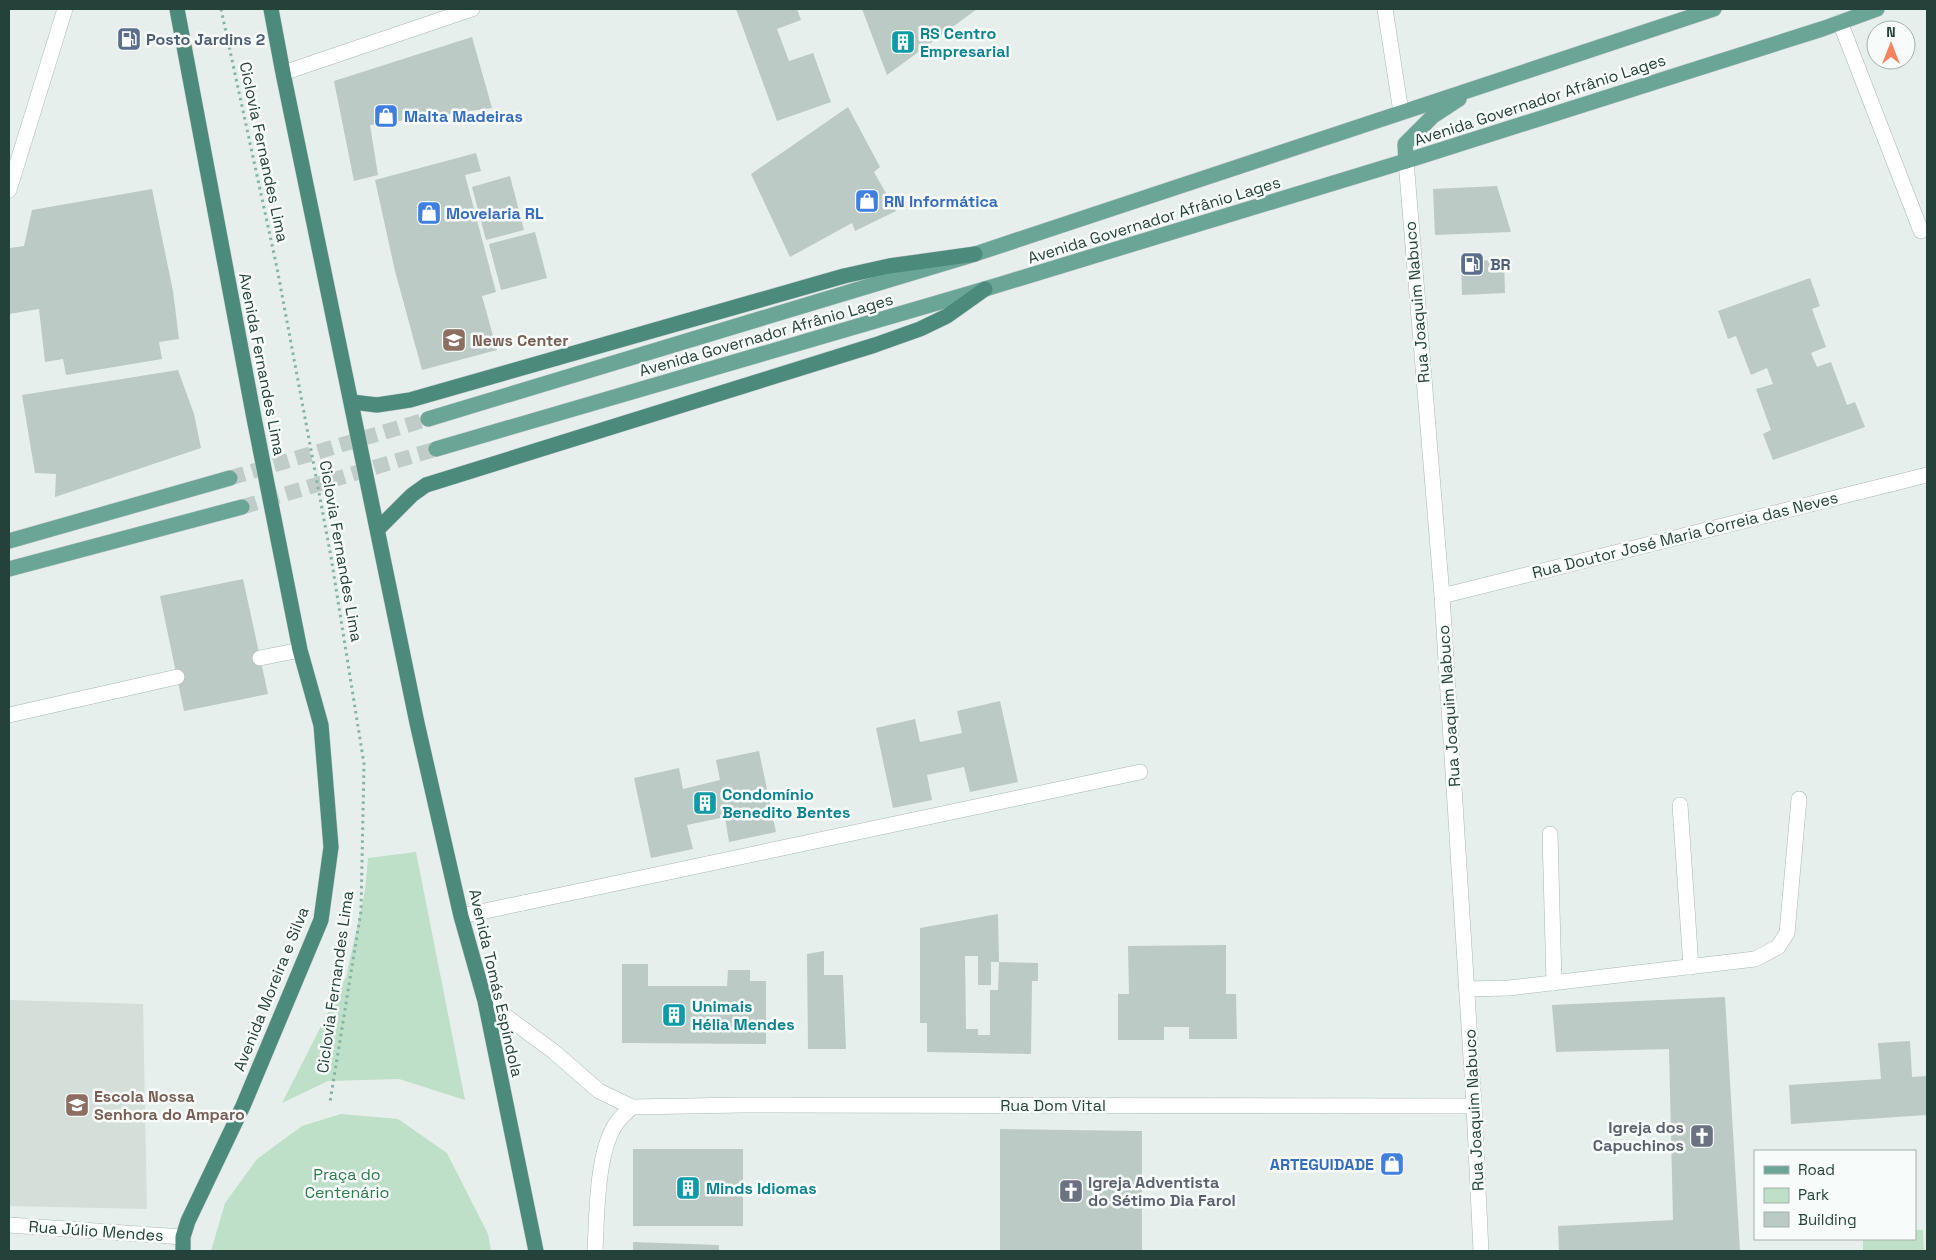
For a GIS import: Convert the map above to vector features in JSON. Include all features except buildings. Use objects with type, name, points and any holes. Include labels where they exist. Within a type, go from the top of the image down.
[{"type":"highway","name":"Avenida Fernandes Lima","points":[[177,9],[252,408],[300,650],[321,725]]},
{"type":"highway","points":[[272,9],[283,73],[378,529]]},
{"type":"highway","points":[[352,402],[377,404],[410,400],[844,276],[889,266],[975,254]]},
{"type":"highway","points":[[378,529],[412,495],[426,485],[911,332],[947,316],[985,289]]},
{"type":"highway","name":"Avenida Tomás Espíndola","points":[[378,529],[417,723],[462,916],[485,1002],[536,1251]]},
{"type":"highway","name":"Avenida Moreira e Silva","points":[[183,1244],[188,1222],[243,1106],[321,920],[331,847],[321,725]]},
{"type":"main road","name":"Avenida Governador Afrânio Lages","points":[[428,419],[975,254],[1714,9]]},
{"type":"main road","name":"Avenida Governador Afrânio Lages","points":[[436,449],[985,289],[1406,161],[1876,9]]},
{"type":"main road","points":[[1406,161],[1405,144],[1418,129],[1452,103],[1484,85]]},
{"type":"main road","points":[[9,541],[230,478]]},
{"type":"main road","points":[[9,569],[242,507]]},
{"type":"street","points":[[9,190],[65,9]]},
{"type":"street","points":[[283,73],[472,9]]},
{"type":"street","points":[[1385,9],[1401,112]]},
{"type":"street","points":[[1840,22],[1921,231]]},
{"type":"street","name":"Rua Joaquim Nabuco","points":[[1406,161],[1429,458],[1442,596],[1474,1106],[1481,1251]]},
{"type":"street","name":"Rua Doutor José Maria Correia das Neves","points":[[1442,596],[1927,475]]},
{"type":"street","points":[[260,658],[300,650]]},
{"type":"street","points":[[9,715],[177,677]]},
{"type":"street","points":[[462,916],[1140,772]]},
{"type":"street","points":[[1467,989],[1509,988],[1755,959],[1778,947],[1787,933],[1799,799]]},
{"type":"street","points":[[1680,805],[1691,966]]},
{"type":"street","points":[[1550,834],[1554,983]]},
{"type":"street","name":"Rua Dom Vital","points":[[485,1002],[553,1051],[599,1091],[632,1108],[742,1105],[1474,1106]]},
{"type":"street","points":[[595,1251],[602,1164],[608,1140],[617,1122],[632,1108]]},
{"type":"street","name":"Rua Júlio Mendes","points":[[9,1225],[183,1244]]},
{"type":"path","name":"Ciclovia Fernandes Lima","points":[[221,9],[280,288],[331,557],[364,764],[361,911],[330,1102]]},
{"type":"shaded area","name":"Escola Nossa Senhora do Amparo","points":[[9,1000],[143,1004],[147,1209],[9,1206]]},
{"type":"green space","points":[[416,852],[465,1100],[399,1079],[328,1081],[282,1103],[346,977],[365,891],[368,858]]},
{"type":"green space","name":"Praça do Centenário","points":[[341,1114],[398,1119],[447,1153],[488,1234],[491,1251],[211,1251],[225,1203],[257,1159],[302,1126]]},
{"type":"green space","points":[[1916,1230],[1923,1230],[1924,1251],[1863,1251],[1863,1240],[1916,1240]]},
{"type":"tunnel","points":[[230,478],[428,419]]},
{"type":"tunnel","points":[[242,507],[436,449]]},
{"type":"place","name":"Posto Jardins 2","points":[[129,39]]},
{"type":"place","name":"RS Centro Empresarial","points":[[903,42]]},
{"type":"place","name":"Malta Madeiras","points":[[386,116]]},
{"type":"place","name":"RN Informática","points":[[867,201]]},
{"type":"place","name":"Movelaria RL","points":[[429,213]]},
{"type":"place","name":"BR","points":[[1472,264]]},
{"type":"place","name":"News Center","points":[[454,340]]},
{"type":"place","name":"Condomínio Benedito Bentes","points":[[705,803]]},
{"type":"place","name":"Unimais Hélia Mendes","points":[[674,1015]]},
{"type":"place","name":"Escola Nossa Senhora do Amparo","points":[[77,1105]]},
{"type":"place","name":"Igreja dos Capuchinos","points":[[1702,1136]]},
{"type":"place","name":"ARTEGUIDADE","points":[[1392,1164]]},
{"type":"place","name":"Minds Idiomas","points":[[688,1188]]},
{"type":"place","name":"Igreja Adventista do Sétimo Dia Farol","points":[[1071,1191]]}]
